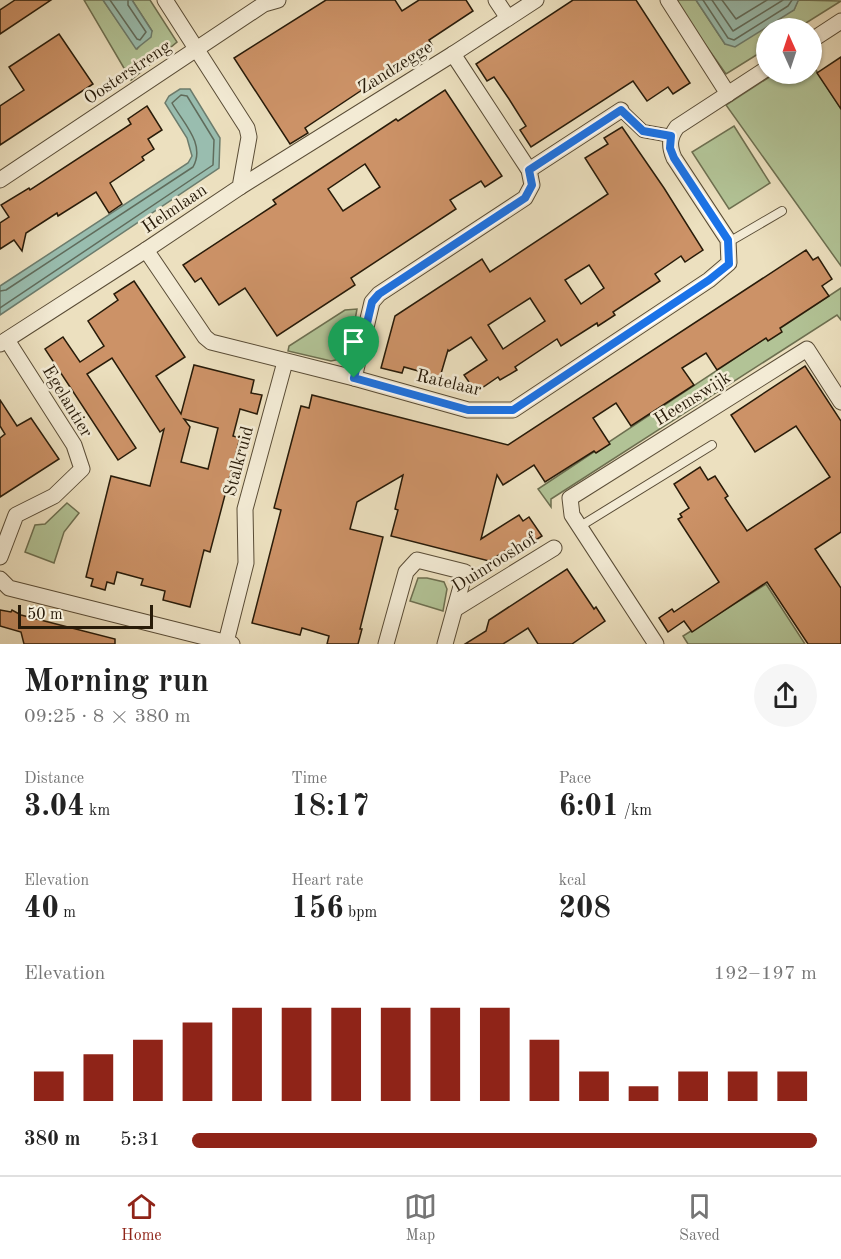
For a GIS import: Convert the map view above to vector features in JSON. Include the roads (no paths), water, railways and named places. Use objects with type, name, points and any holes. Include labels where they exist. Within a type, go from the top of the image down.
[{"type":"street","points":[[165,0],[247,128],[249,137],[240,187]]},
{"type":"street","name":"Oosterstreng","points":[[0,180],[264,4],[278,0]]},
{"type":"street","points":[[496,0],[508,18]]},
{"type":"street","points":[[453,54],[536,0]]},
{"type":"street","points":[[668,0],[728,94]]},
{"type":"street","points":[[822,33],[841,21]]},
{"type":"street","name":"Zandzegge","points":[[240,187],[453,54],[529,170]]},
{"type":"street","points":[[728,240],[674,158],[670,148],[671,136],[677,127],[756,76]]},
{"type":"street","points":[[354,378],[372,302],[379,294],[525,198],[532,185],[529,170],[621,110],[643,131],[671,136]]},
{"type":"street","name":"Helmlaan","points":[[3,342],[240,187]]},
{"type":"street","name":"Ratelaar","points":[[146,250],[205,337],[211,342],[468,410],[513,410],[709,280],[729,264],[728,240]]},
{"type":"street","name":"Egelantier","points":[[0,557],[16,515],[54,496],[82,469],[74,445],[3,342]]},
{"type":"street","name":"Heemswijk","points":[[656,644],[579,527],[572,515],[570,498],[807,349],[841,402]]},
{"type":"street","name":"Stalkruid","points":[[229,643],[246,563],[245,509],[285,362]]},
{"type":"street","name":"Duinrooshof","points":[[455,609],[554,548]]},
{"type":"street","name":"Duinrooshof","points":[[386,644],[406,572],[417,560],[465,572],[445,644]]},
{"type":"street","points":[[0,579],[9,588],[229,643]]},
{"type":"lane","points":[[728,240],[734,239],[782,212]]},
{"type":"lane","points":[[579,527],[712,445]]},
{"type":"water","points":[[103,0],[132,0],[152,31],[151,37],[136,49]]},
{"type":"water","points":[[696,0],[798,0],[794,10],[781,18],[756,18],[756,34],[735,47],[725,44]]},
{"type":"water","points":[[180,89],[190,89],[220,138],[219,168],[0,315],[0,286],[188,163],[192,156],[187,138],[165,103],[169,96]]}]
